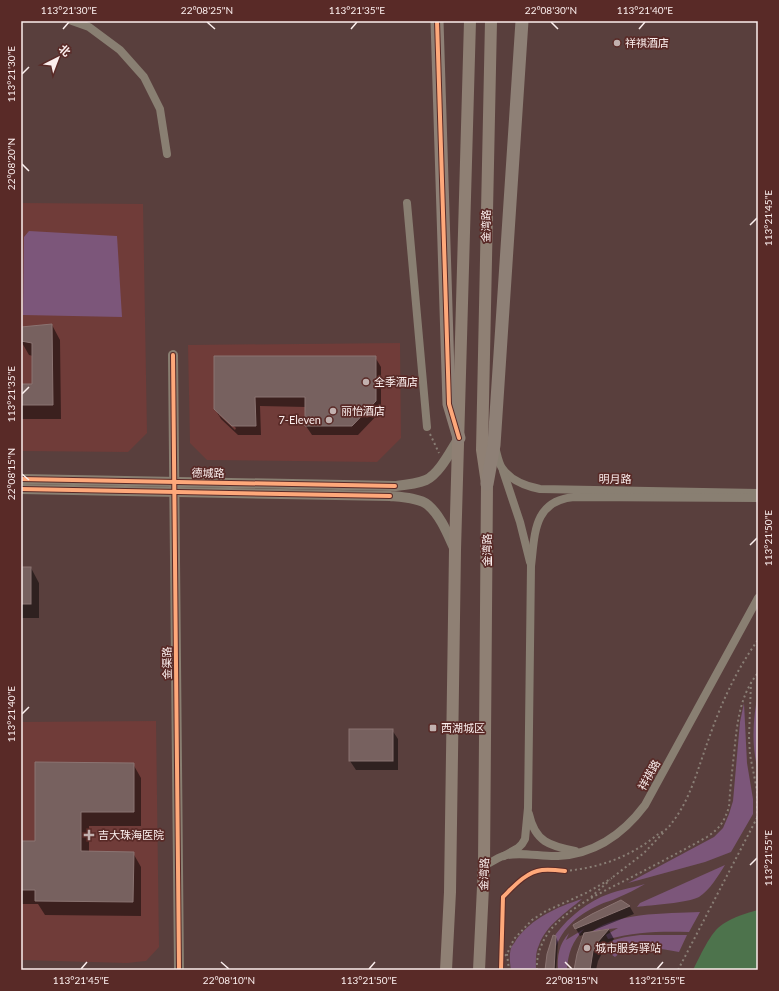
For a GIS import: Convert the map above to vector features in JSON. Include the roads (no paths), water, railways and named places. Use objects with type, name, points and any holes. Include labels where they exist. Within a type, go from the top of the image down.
[{"type":"highway","points":[[437,21],[449,404],[459,438]]},
{"type":"highway","points":[[488,484],[494,445],[522,21]]},
{"type":"main road","name":"金湾路","points":[[446,970],[450,892],[455,550],[470,21]]},
{"type":"main road","name":"金湾路","points":[[478,970],[484,866],[488,484],[482,450],[491,21]]},
{"type":"street","points":[[72,21],[89,27],[120,50],[144,77],[160,109],[167,154]]},
{"type":"street","points":[[407,203],[427,427]]},
{"type":"street","name":"金渠路","points":[[173,355],[179,970]]},
{"type":"street","name":"德城路","points":[[21,488],[395,486],[415,484],[427,479],[443,462],[459,438]]},
{"type":"street","name":"明月路","points":[[494,445],[502,467],[510,477],[520,483],[540,489],[758,493]]},
{"type":"street","points":[[502,467],[520,522],[531,566],[528,808],[525,839],[518,848],[504,856]]},
{"type":"street","name":"德城路","points":[[21,479],[409,498],[428,504],[441,520],[455,550]]},
{"type":"street","name":"明月路","points":[[531,566],[535,530],[539,520],[546,509],[555,502],[564,498],[758,498]]},
{"type":"street","name":"祥祺路","points":[[484,866],[504,856],[523,854],[559,856],[579,852],[610,839],[634,820],[645,805],[758,598]]},
{"type":"street","points":[[528,808],[531,822],[536,832],[544,841],[554,847],[579,852]]},
{"type":"place","name":"祥祺酒店","points":[[617,43]]},
{"type":"place","name":"全季酒店","points":[[366,382]]},
{"type":"place","name":"丽怡酒店","points":[[333,411]]},
{"type":"place","name":"7-Eleven","points":[[329,420]]},
{"type":"place","name":"西湖城区","points":[[433,728]]},
{"type":"place","name":"吉大珠海医院","points":[[89,835]]},
{"type":"place","name":"城市服务驿站","points":[[587,948]]}]
